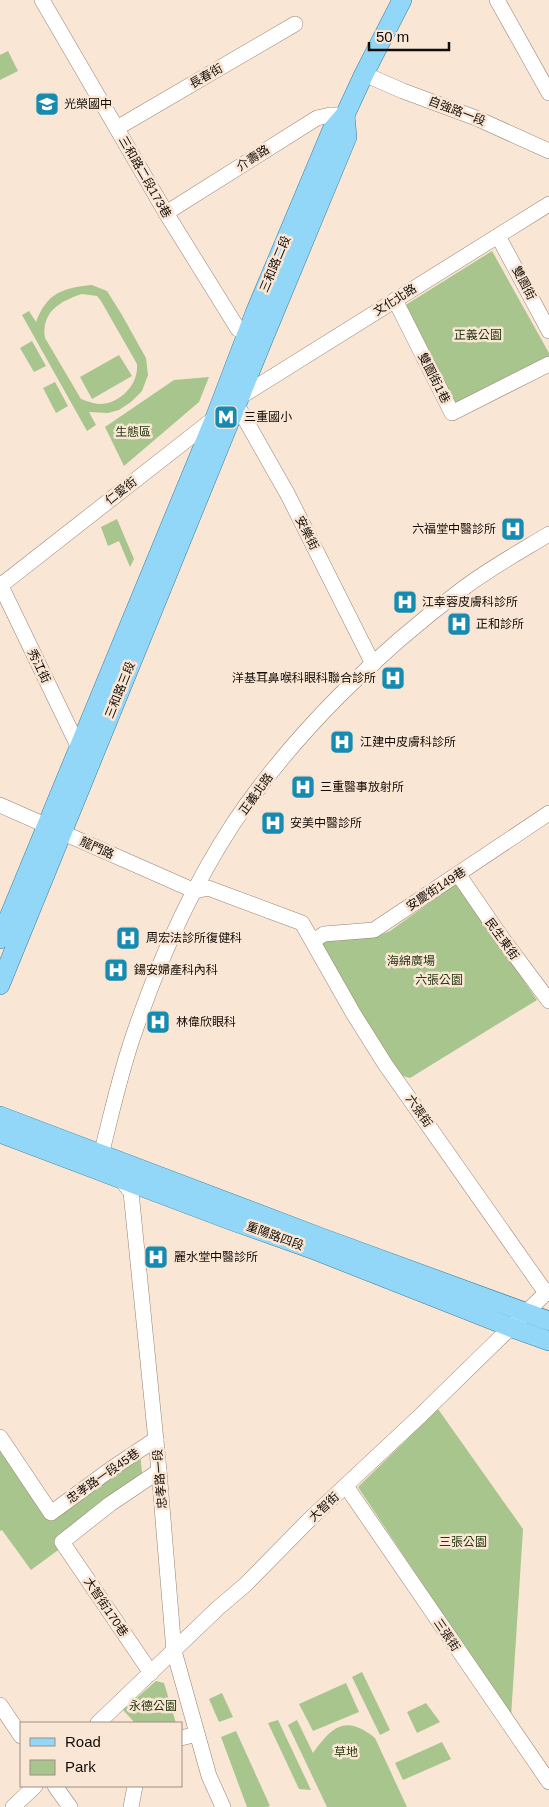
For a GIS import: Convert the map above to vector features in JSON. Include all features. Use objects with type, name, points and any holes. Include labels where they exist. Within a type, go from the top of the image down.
[{"type":"main road","name":"三和路二段","points":[[215,418],[255,338],[347,137],[345,115],[402,0]]},
{"type":"main road","name":"三和路二段","points":[[239,400],[255,338]]},
{"type":"main road","name":"三和路三段","points":[[0,939],[54,829],[239,400]]},
{"type":"main road","name":"三和路三段","points":[[0,985],[54,829],[79,748],[215,418]]},
{"type":"main road","name":"重陽路四段","points":[[0,1116],[549,1321]]},
{"type":"main road","name":"重陽路四段","points":[[0,1133],[122,1180],[312,1249],[549,1341]]},
{"type":"street","name":"三和路二段173巷","points":[[42,0],[166,213],[238,329],[255,338]]},
{"type":"street","points":[[497,0],[549,93]]},
{"type":"street","name":"長春街","points":[[116,128],[295,24]]},
{"type":"street","name":"自強路一段","points":[[364,74],[403,91],[476,118],[549,151]]},
{"type":"street","name":"介壽路","points":[[166,213],[317,118],[345,115]]},
{"type":"street","name":"文化北路","points":[[239,400],[549,204]]},
{"type":"street","name":"雙園街","points":[[498,236],[549,331]]},
{"type":"street","name":"雙園街1巷","points":[[395,300],[452,413],[549,364]]},
{"type":"street","name":"仁愛街","points":[[0,585],[239,400]]},
{"type":"street","name":"安樂街","points":[[239,400],[373,664]]},
{"type":"street","name":"正義北路","points":[[101,1154],[135,1030],[153,982],[195,891],[233,824],[272,771],[330,706],[400,639],[466,586],[549,534]]},
{"type":"street","name":"秀江街","points":[[0,585],[79,748]]},
{"type":"street","name":"龍門路","points":[[0,805],[195,891]]},
{"type":"street","name":"安慶街149巷","points":[[313,941],[324,934],[374,930],[549,812]]},
{"type":"street","name":"民生東街","points":[[458,874],[502,938],[549,1001]]},
{"type":"street","name":"六張街","points":[[195,891],[208,888],[302,923],[385,1064],[547,1291]]},
{"type":"street","name":"忠孝路一段","points":[[101,1154],[131,1192],[159,1471],[174,1651],[209,1776],[223,1807]]},
{"type":"street","name":"大智街","points":[[99,1722],[547,1291]]},
{"type":"street","name":"忠孝路一段45巷","points":[[0,1437],[51,1513],[156,1439]]},
{"type":"street","name":"大智街170巷","points":[[151,1673],[62,1542],[110,1504],[159,1471]]},
{"type":"street","name":"三張街","points":[[346,1486],[549,1782]]},
{"type":"street","points":[[0,1705],[20,1735]]},
{"type":"street","points":[[182,1738],[197,1734]]},
{"type":"street","points":[[13,1807],[34,1787]]},
{"type":"street","points":[[56,1787],[70,1807]]},
{"type":"street","points":[[131,1807],[135,1787]]},
{"type":"green space","points":[[8,51],[18,71],[0,80],[0,55]]},
{"type":"green space","name":"正義公園","points":[[492,251],[549,353],[549,359],[455,405],[404,306]]},
{"type":"green space","points":[[92,285],[107,291],[122,315],[146,358],[148,375],[142,391],[119,410],[108,413],[89,412],[96,425],[87,431],[22,315],[29,311],[36,322],[45,304],[57,294],[64,290]],"holes":[[[82,294],[97,296],[137,364],[135,379],[127,391],[114,401],[100,404],[81,399],[45,338],[46,321],[49,314],[60,304]]]},
{"type":"green space","points":[[32,341],[46,366],[34,372],[20,348]]},
{"type":"green space","points":[[119,355],[132,376],[92,399],[80,377]]},
{"type":"green space","name":"生態區","points":[[209,377],[199,402],[124,466],[105,427],[174,380]]},
{"type":"green space","points":[[55,382],[68,406],[56,413],[43,388]]},
{"type":"green space","points":[[117,519],[134,559],[130,567],[119,541],[108,546],[101,527]]},
{"type":"green space","name":"六張公園","points":[[457,883],[537,1000],[410,1078],[403,1076],[390,1060],[319,947],[323,940],[375,937],[390,931]]},
{"type":"green space","name":"三張公園","points":[[438,1409],[523,1529],[511,1717],[358,1487]]},
{"type":"green space","points":[[0,1446],[48,1520],[140,1451],[142,1473],[55,1539],[61,1548],[31,1570],[2,1530],[0,1531]]},
{"type":"green space","points":[[362,1672],[390,1730],[380,1735],[352,1677]]},
{"type":"green space","name":"永德公園","points":[[156,1681],[164,1683],[176,1722],[134,1722],[123,1710]]},
{"type":"green space","points":[[346,1683],[359,1712],[313,1731],[299,1704]]},
{"type":"green space","points":[[222,1693],[233,1717],[219,1722],[209,1699]]},
{"type":"green space","points":[[426,1703],[440,1722],[417,1733],[407,1712]]},
{"type":"green space","points":[[278,1720],[311,1790],[299,1789],[268,1723]]},
{"type":"green space","name":"草地","points":[[297,1720],[313,1753],[333,1730],[347,1725],[365,1731],[375,1738],[407,1807],[327,1807],[288,1725]]},
{"type":"green space","points":[[236,1731],[270,1806],[247,1807],[221,1737]]},
{"type":"green space","points":[[442,1742],[451,1759],[403,1780],[395,1763]]},
{"type":"place","name":"光榮國中","points":[[47,104]]},
{"type":"place","name":"三重國小","points":[[226,417]]},
{"type":"place","name":"六福堂中醫診所","points":[[513,529]]},
{"type":"place","name":"江幸蓉皮膚科診所","points":[[405,602]]},
{"type":"place","name":"正和診所","points":[[459,624]]},
{"type":"place","name":"洋基耳鼻喉科眼科聯合診所","points":[[393,678]]},
{"type":"place","name":"江建中皮膚科診所","points":[[342,742]]},
{"type":"place","name":"三重醫事放射所","points":[[303,787]]},
{"type":"place","name":"安美中醫診所","points":[[273,823]]},
{"type":"place","name":"周宏法診所復健科","points":[[128,938]]},
{"type":"place","name":"鍚安婦產科內科","points":[[116,970]]},
{"type":"place","name":"林偉欣眼科","points":[[158,1022]]},
{"type":"place","name":"麗水堂中醫診所","points":[[156,1257]]},
{"type":"park label","name":"海綿廣場","points":[[411,961]]}]
